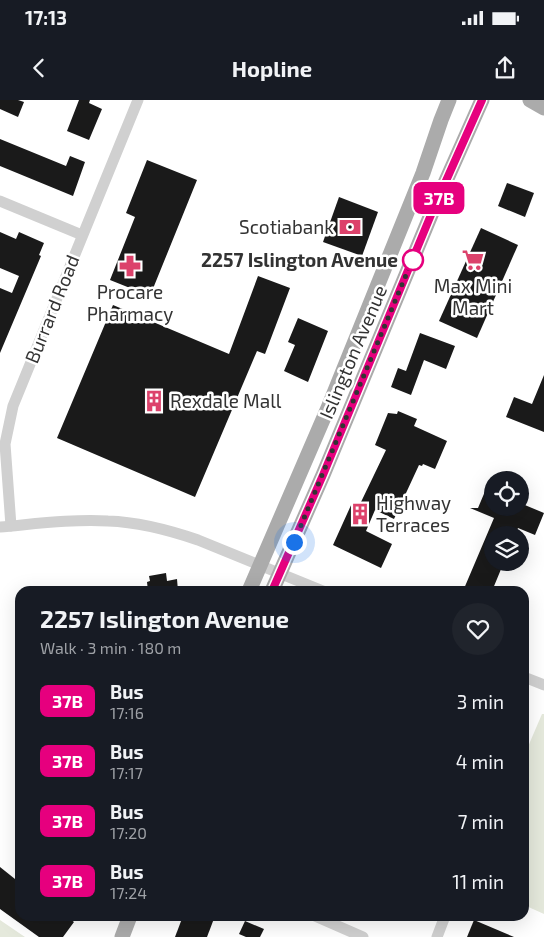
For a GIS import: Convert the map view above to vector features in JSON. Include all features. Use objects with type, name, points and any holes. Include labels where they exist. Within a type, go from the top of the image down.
[{"type":"main road","name":"Islington Avenue","points":[[252,586],[332,400],[423,173],[440,120],[449,100]]},
{"type":"main road","name":"Islington Avenue","points":[[274,586],[323,475],[433,210],[482,100]]},
{"type":"main road","points":[[530,100],[544,108]]},
{"type":"main road","points":[[122,937],[128,921]]},
{"type":"street","name":"Burrard Road","points":[[6,526],[5,444],[13,406],[138,100]]},
{"type":"street","points":[[0,201],[82,235]]},
{"type":"street","points":[[6,526],[108,521],[150,526],[177,533],[311,586]]},
{"type":"street","points":[[529,679],[544,685]]},
{"type":"street","points":[[326,921],[363,937]]},
{"type":"street","points":[[437,937],[443,921]]},
{"type":"shaded area","points":[[542,714],[544,714],[544,914],[529,907],[529,744]]},
{"type":"shaded area","points":[[0,920],[25,937],[0,937]]},
{"type":"building","points":[[0,100],[24,102],[18,117],[0,109]]},
{"type":"building","points":[[79,100],[90,100],[89,103],[102,109],[89,140],[67,131]]},
{"type":"building","points":[[0,139],[66,166],[70,156],[85,162],[73,196],[0,166]]},
{"type":"building","points":[[147,160],[197,180],[150,296],[110,280],[135,217],[126,213]]},
{"type":"building","points":[[507,183],[534,193],[525,217],[498,206]]},
{"type":"building","name":"Scotiabank","points":[[339,197],[378,212],[362,256],[323,242]]},
{"type":"building","points":[[481,228],[518,245],[477,338],[439,321]]},
{"type":"building","points":[[0,232],[16,239],[19,232],[44,243],[39,255],[41,256],[0,353],[0,288],[12,293],[19,276],[0,268]]},
{"type":"building","name":"Rexdale Mall","points":[[258,276],[290,288],[265,354],[257,351],[195,497],[57,438],[113,305],[229,354]]},
{"type":"building","points":[[298,318],[328,331],[308,382],[284,371],[295,345],[288,342]]},
{"type":"building","points":[[420,333],[455,346],[446,369],[424,360],[411,395],[391,387],[398,368],[406,371]]},
{"type":"building","points":[[544,375],[544,432],[506,417],[514,397],[532,404]]},
{"type":"building","name":"Highway Terraces","points":[[398,411],[417,419],[414,426],[447,441],[435,469],[423,464],[422,466],[419,465],[394,519],[375,510],[366,531],[392,544],[381,568],[333,545],[352,503],[361,502],[386,450],[375,445],[388,413],[397,414]]},
{"type":"building","points":[[484,494],[484,514],[470,508],[478,508]]},
{"type":"building","points":[[529,507],[544,513],[535,535],[529,533],[529,526],[491,526],[494,518],[489,516],[529,516]]},
{"type":"building","points":[[484,542],[484,571],[500,571],[494,586],[465,586]]},
{"type":"building","points":[[166,573],[167,581],[177,579],[178,586],[147,586],[147,582],[150,581],[149,576]]},
{"type":"building","points":[[0,867],[15,879],[15,920],[0,909]]},
{"type":"building","points":[[17,921],[74,922],[63,937],[39,937]]},
{"type":"building","points":[[181,921],[213,921],[207,937],[175,937]]},
{"type":"building","points":[[245,921],[264,929],[260,937],[246,937],[239,934]]},
{"type":"building","points":[[474,921],[476,921],[514,937],[467,937]]},
{"type":"bus line","name":"37B","points":[[274,586],[323,475],[433,210],[482,100]]},
{"type":"place","name":"Scotiabank","points":[[350,227]]},
{"type":"place","name":"2257 Islington Avenue","points":[[413,260]]},
{"type":"place","name":"Max Mini Mart","points":[[473,260]]},
{"type":"place","name":"Procare Pharmacy","points":[[130,266]]},
{"type":"place","name":"Rexdale Mall","points":[[154,401]]},
{"type":"place","name":"Highway Terraces","points":[[360,514]]},
{"type":"route","points":[[294,542],[414,256],[413,260]]}]
